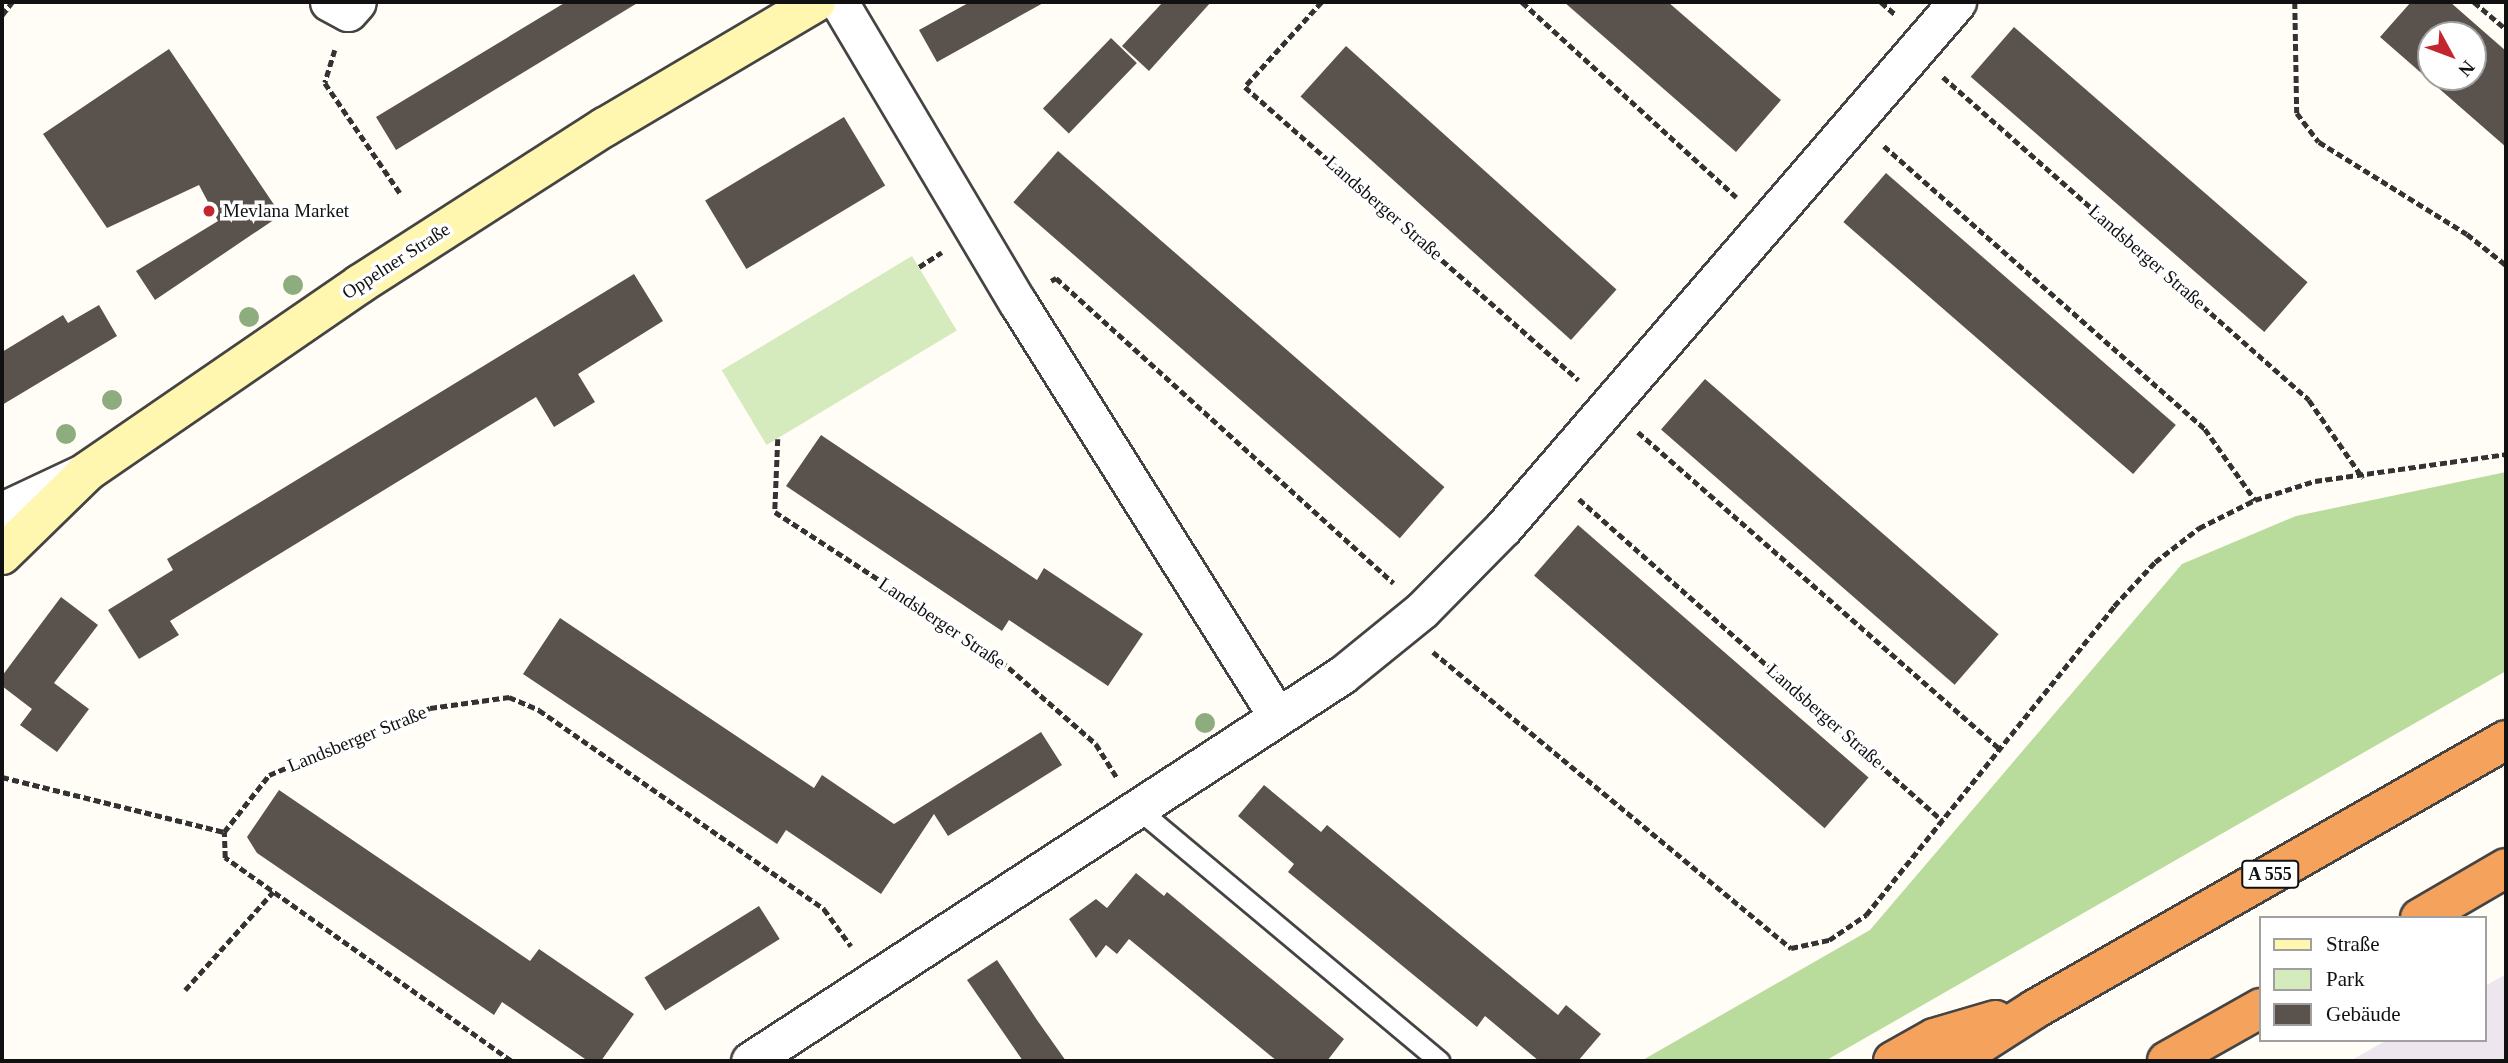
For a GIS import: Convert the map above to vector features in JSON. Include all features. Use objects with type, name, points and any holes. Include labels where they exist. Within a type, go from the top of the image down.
[{"type":"highway","name":"A 555","points":[[1954,1061],[2035,1009],[2506,740]]},
{"type":"highway","points":[[2424,916],[2506,869]]},
{"type":"highway","points":[[1893,1061],[1934,1038],[2035,1009]]},
{"type":"highway","points":[[2167,1061],[2260,1009]]},
{"type":"street","name":"Oppelner Straße","points":[[2,555],[88,471],[360,284],[605,127],[816,2]]},
{"type":"street","points":[[839,2],[1018,303],[1277,716]]},
{"type":"street","points":[[750,1061],[877,981],[1342,675],[1413,617],[1549,473],[1957,2]]},
{"type":"street","points":[[2,511],[88,471]]},
{"type":"lane","points":[[1138,809],[1439,1061]]},
{"type":"path","points":[[2,15],[12,2]]},
{"type":"path","name":"Landsberger Straße","points":[[1322,2],[1245,87],[2000,749]]},
{"type":"path","points":[[1522,2],[1765,224]]},
{"type":"path","points":[[2295,2],[2297,113],[2319,142],[2467,234],[2506,265]]},
{"type":"path","points":[[2474,2],[2506,29]]},
{"type":"path","points":[[344,5],[325,83],[400,193]]},
{"type":"path","name":"Landsberger Straße","points":[[1914,51],[2309,400],[2363,478]]},
{"type":"path","points":[[1854,120],[2205,429],[2255,500]]},
{"type":"path","points":[[1018,303],[1056,278],[1413,617],[1791,948],[1829,940],[1866,915],[2155,562],[2199,528],[2255,500],[2315,481],[2363,478],[2506,454]]},
{"type":"path","name":"Landsberger Straße","points":[[778,439],[775,512],[993,654],[1096,744],[1138,809]]},
{"type":"path","name":"Landsberger Straße","points":[[1549,473],[1942,820]]},
{"type":"path","name":"Landsberger Straße","points":[[224,832],[269,775],[430,708],[509,697],[539,709],[824,909],[877,981]]},
{"type":"path","points":[[2,777],[224,832],[225,858],[512,1061]]},
{"type":"path","points":[[185,990],[273,892]]},
{"type":"shaded area","points":[[2506,974],[2506,1061],[2350,1061],[2383,1042],[2487,1042],[2487,985]]},
{"type":"green space","points":[[912,256],[957,331],[767,445],[722,370]]},
{"type":"green space","points":[[2506,472],[2506,671],[1825,1061],[1641,1061],[1870,930],[2182,564],[2296,516]]},
{"type":"building","points":[[566,2],[639,2],[396,150],[376,117]]},
{"type":"building","points":[[970,2],[1045,2],[937,62],[919,30]]},
{"type":"building","points":[[1163,2],[1211,2],[1149,71],[1122,46]]},
{"type":"building","points":[[1564,2],[1668,2],[1781,100],[1736,152]]},
{"type":"building","points":[[2411,2],[2450,2],[2472,21],[2417,21],[2417,69],[2380,37]]},
{"type":"building","points":[[2014,27],[2308,282],[2264,332],[1971,77]]},
{"type":"building","points":[[2487,34],[2506,51],[2506,147],[2442,91],[2487,91]]},
{"type":"building","points":[[1111,38],[1137,63],[1069,134],[1043,108]]},
{"type":"building","points":[[1346,46],[1617,290],[1571,340],[1300,97]]},
{"type":"building","points":[[169,49],[281,215],[155,300],[136,271],[218,221],[199,185],[107,228],[43,134]]},
{"type":"building","points":[[844,117],[885,186],[746,269],[705,200]]},
{"type":"building","points":[[1058,151],[1444,487],[1400,538],[1013,202]]},
{"type":"building","points":[[1886,173],[2176,425],[2133,474],[1843,222]]},
{"type":"building","points":[[634,274],[663,321],[578,374],[595,402],[554,427],[536,397],[170,621],[179,635],[139,659],[108,610],[173,570],[167,559]]},
{"type":"building","points":[[99,305],[117,336],[2,405],[2,352],[63,315],[68,323]]},
{"type":"building","points":[[1705,379],[1999,634],[1955,685],[1661,430]]},
{"type":"building","points":[[821,435],[1037,580],[1044,568],[1143,634],[1108,686],[1009,620],[1002,631],[786,486]]},
{"type":"building","points":[[1578,525],[1869,778],[1825,828],[1534,576]]},
{"type":"building","points":[[61,597],[98,625],[54,683],[89,709],[57,752],[20,725],[32,709],[2,686],[2,676]]},
{"type":"building","points":[[560,618],[814,788],[822,775],[894,824],[1041,732],[1062,765],[948,836],[934,814],[881,894],[786,830],[777,844],[523,674]]},
{"type":"building","points":[[1264,785],[1321,832],[1327,825],[1558,1015],[1566,1005],[1601,1034],[1578,1061],[1539,1061],[1485,1016],[1477,1027],[1288,872],[1294,864],[1238,816]]},
{"type":"building","points":[[279,790],[530,961],[539,949],[634,1014],[601,1061],[588,1061],[502,1002],[494,1015],[257,853],[247,837]]},
{"type":"building","points":[[1136,873],[1164,896],[1167,892],[1344,1039],[1327,1061],[1277,1061],[1129,939],[1117,954],[1106,945],[1096,958],[1069,919],[1096,899],[1107,908]]},
{"type":"building","points":[[759,906],[780,939],[665,1011],[645,978]]},
{"type":"building","points":[[997,960],[1066,1061],[1023,1061],[967,980]]},
{"type":"place","name":"Mevlana Market","points":[[209,211]]}]
